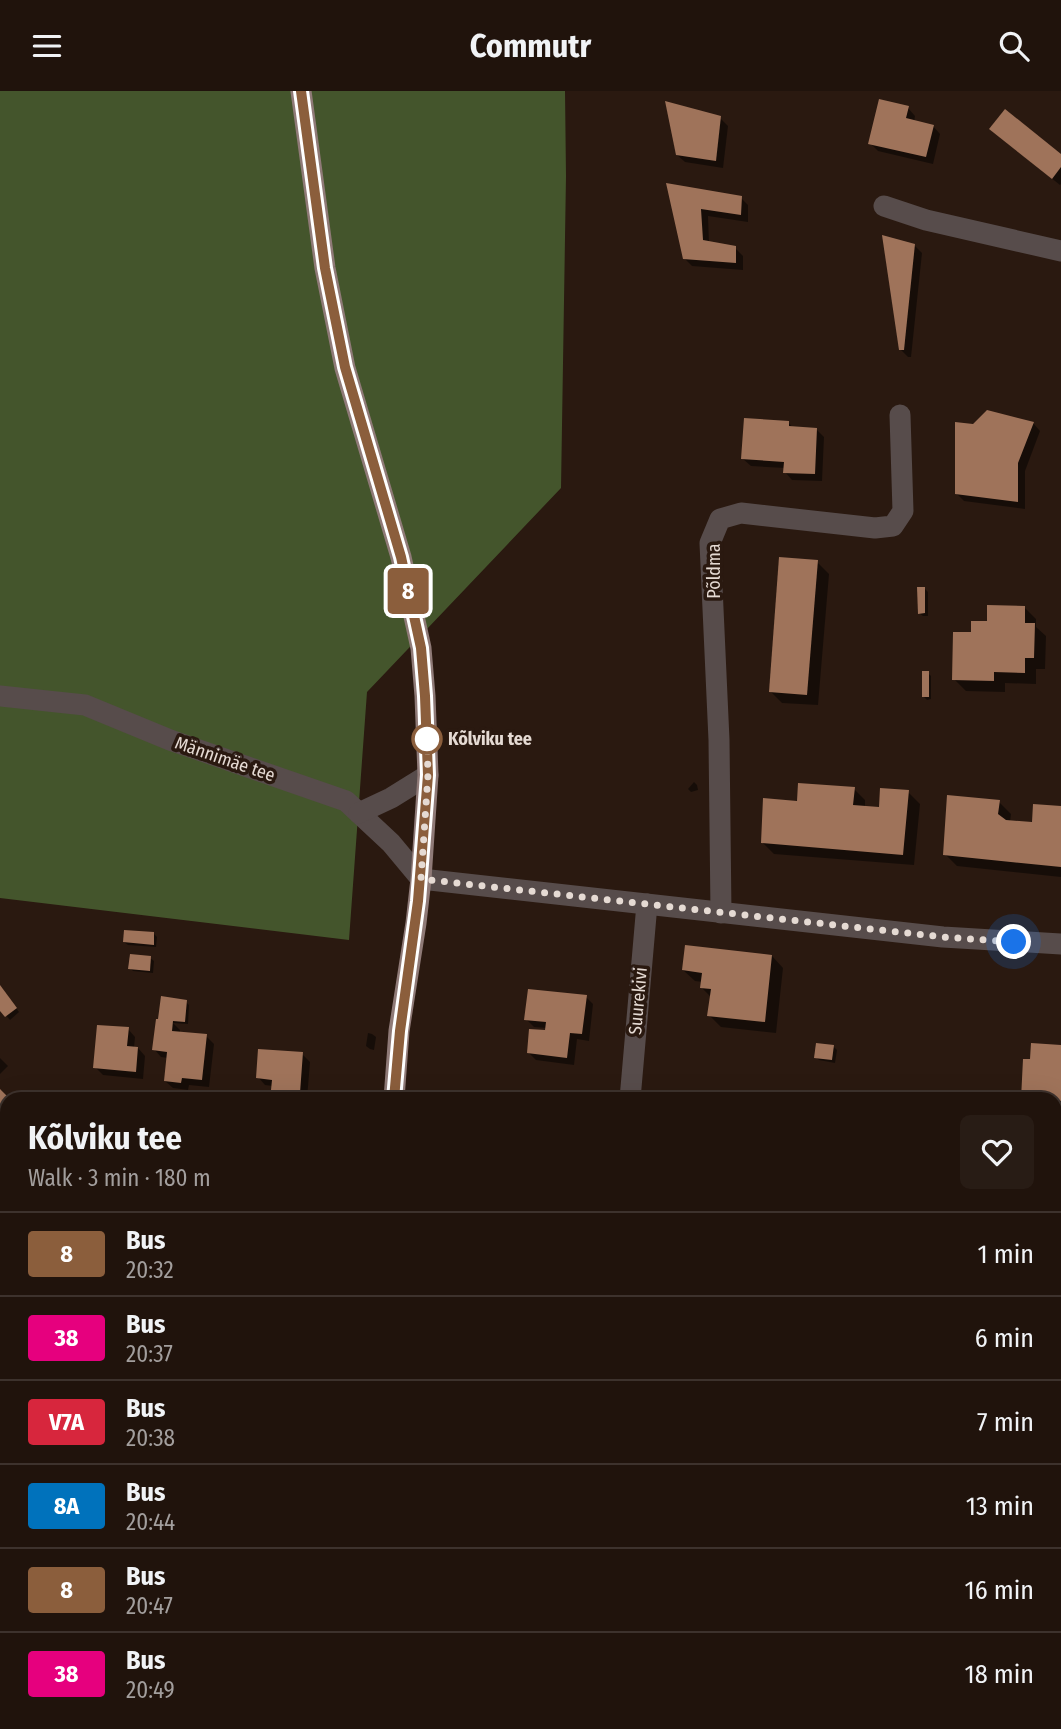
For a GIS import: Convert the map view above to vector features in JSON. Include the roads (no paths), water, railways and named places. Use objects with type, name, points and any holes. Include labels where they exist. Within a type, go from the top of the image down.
[{"type":"main road","points":[[301,91],[325,268],[345,367],[401,557],[421,648],[428,775],[421,879],[400,1031],[395,1092]]},
{"type":"street","points":[[884,206],[926,221],[1061,251]]},
{"type":"street","name":"Põldma","points":[[721,913],[719,740],[710,543],[720,519],[741,513],[875,528],[893,526],[903,511],[900,415]]},
{"type":"street","name":"Männimäe tee","points":[[0,696],[85,705],[170,740],[346,801],[391,843],[421,879]]},
{"type":"street","points":[[359,813],[391,798],[428,775]]},
{"type":"street","points":[[421,879],[943,937],[1061,944]]},
{"type":"street","name":"Suurekivi","points":[[631,1092],[647,904]]},
{"type":"place","name":"Kõlviku tee","points":[[427,739]]}]
